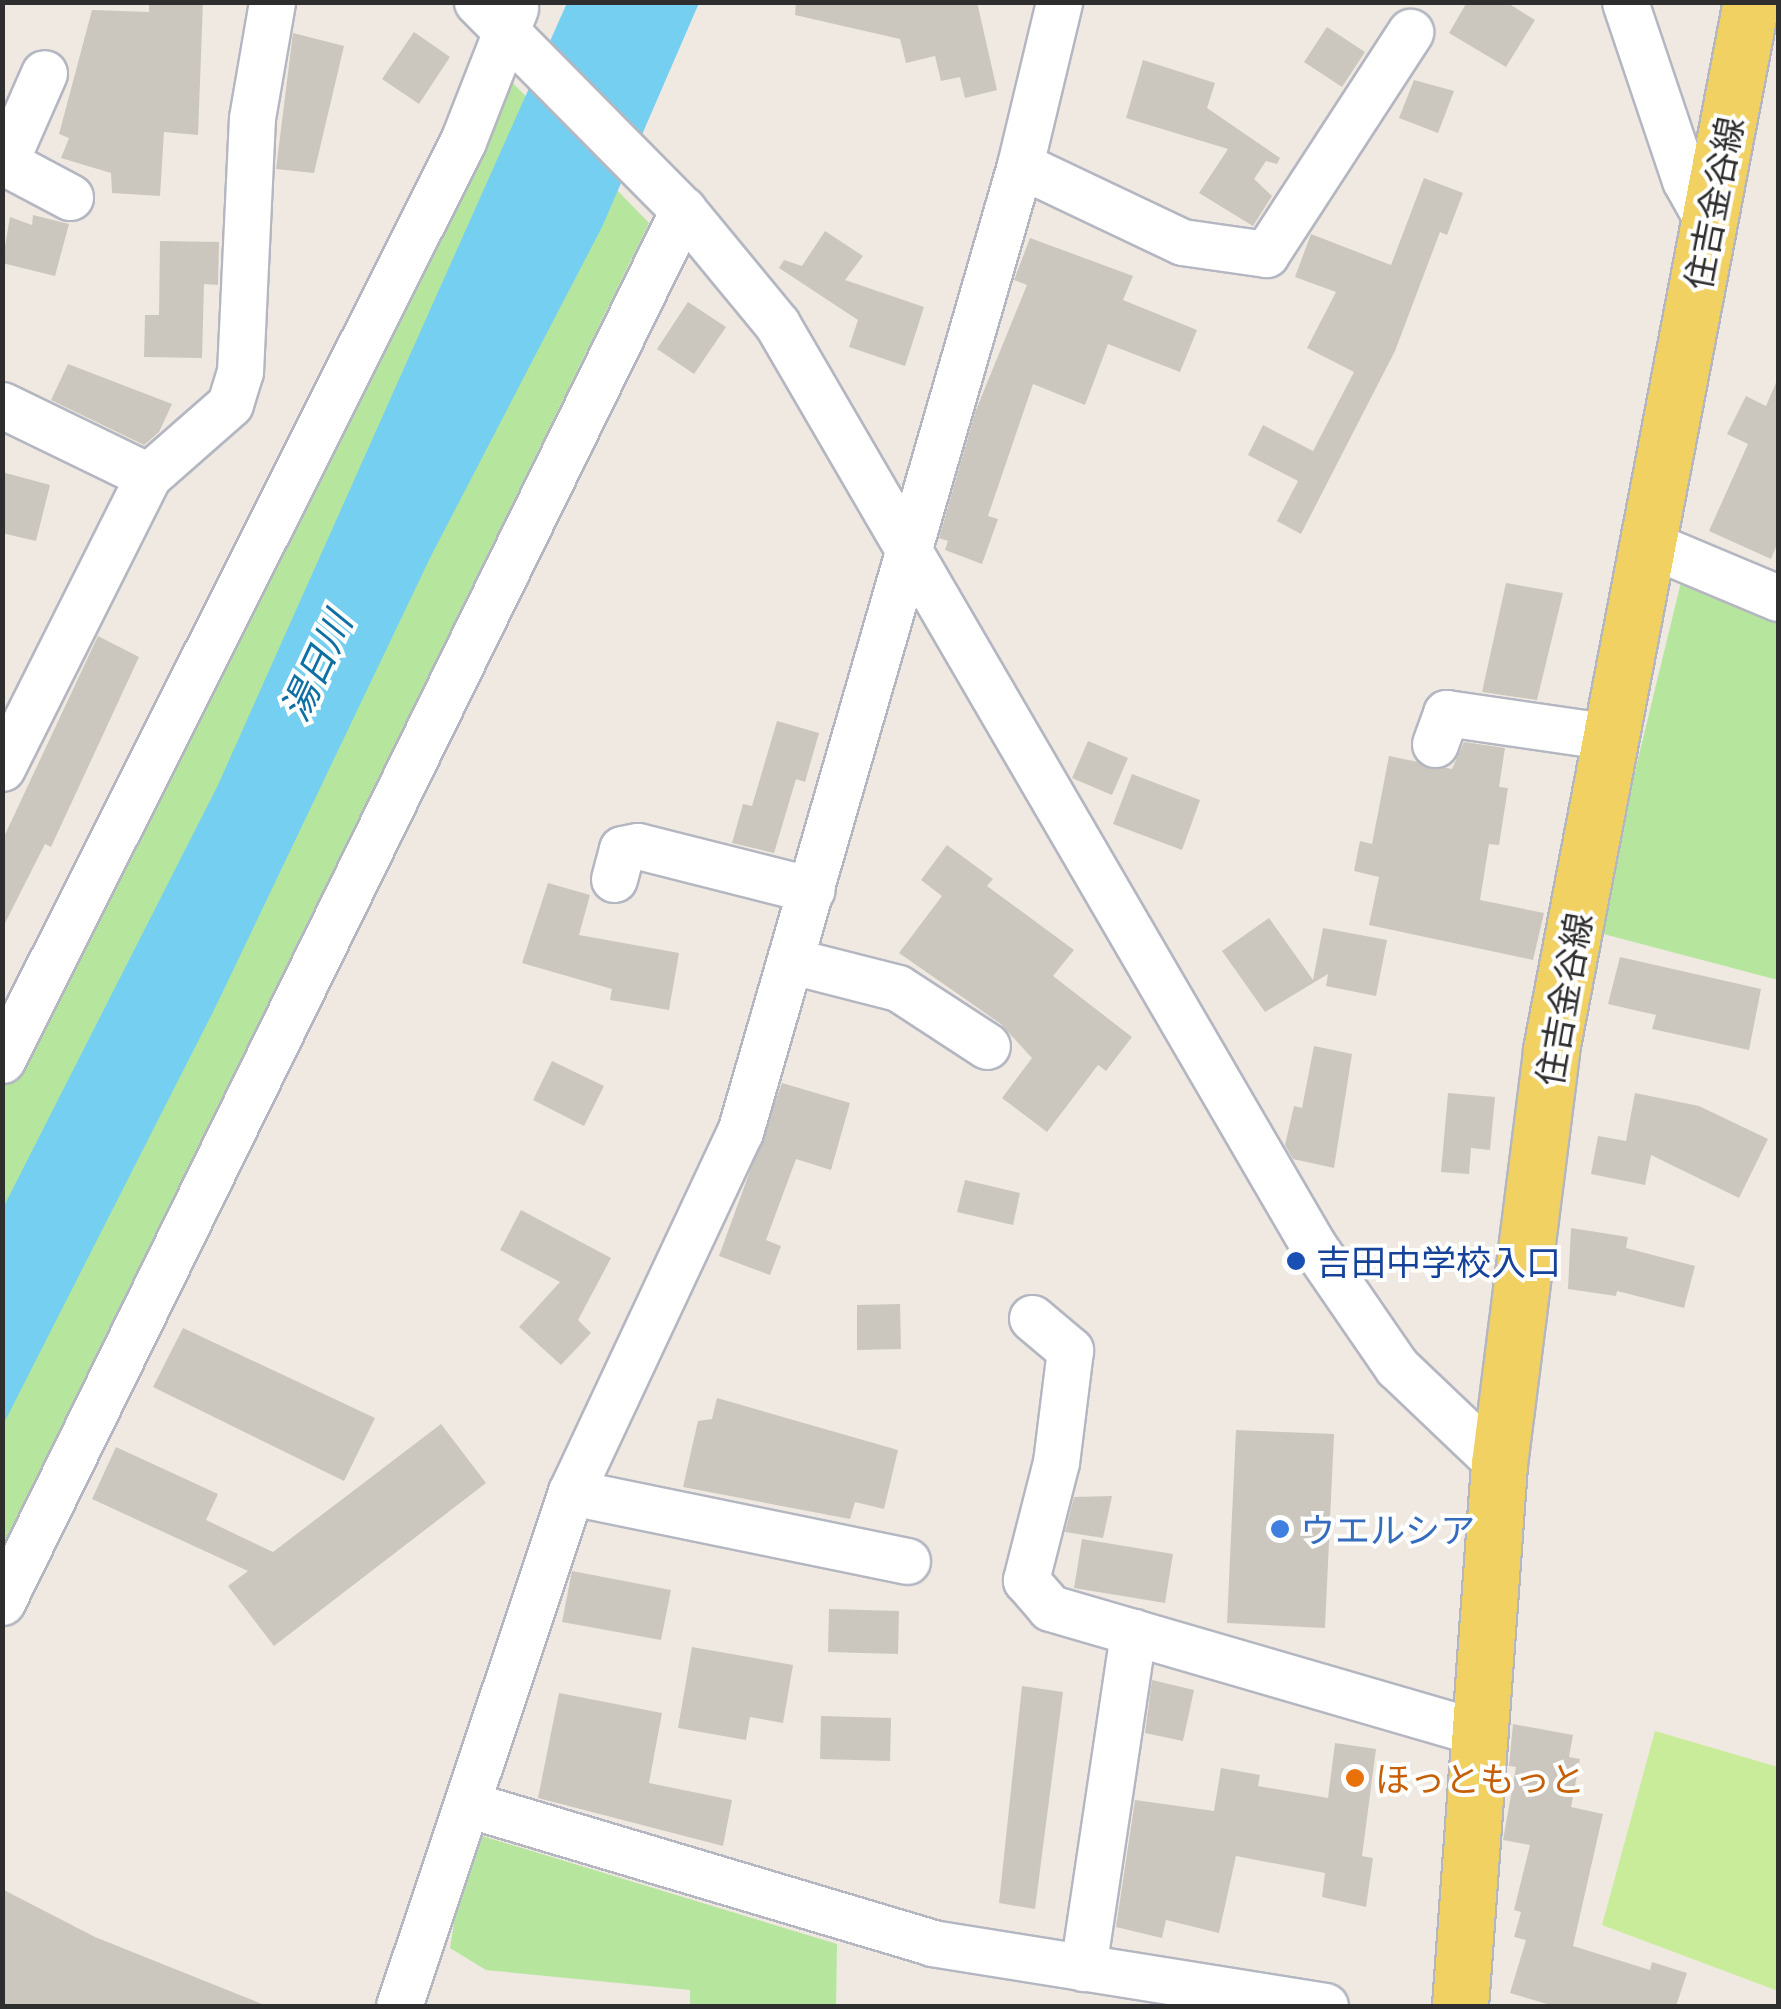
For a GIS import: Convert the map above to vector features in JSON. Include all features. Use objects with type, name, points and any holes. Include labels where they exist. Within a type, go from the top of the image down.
[{"type":"main road","name":"住吉金谷線","points":[[1460,2006],[1500,1464],[1551,1050],[1751,2]]},
{"type":"street","points":[[2,768],[148,476],[230,404],[240,372],[252,118],[272,2]]},
{"type":"street","points":[[399,2006],[572,1492],[740,1132],[1020,165],[1059,2]]},
{"type":"street","points":[[1625,2],[1685,180],[1710,223]]},
{"type":"street","points":[[499,11],[674,201],[777,324],[1314,1245],[1397,1367],[1500,1464]]},
{"type":"street","points":[[2,1060],[463,141],[499,11]]},
{"type":"street","points":[[1020,165],[1182,242],[1266,254],[1410,32]]},
{"type":"street","points":[[44,73],[4,162],[70,197]]},
{"type":"street","points":[[2,1602],[674,201]]},
{"type":"street","points":[[2,406],[148,476]]},
{"type":"street","points":[[1649,544],[1778,598]]},
{"type":"street","points":[[1435,744],[1446,713],[1612,737]]},
{"type":"street","points":[[614,879],[622,849],[638,846],[812,890]]},
{"type":"street","points":[[792,961],[898,988],[987,1046]]},
{"type":"street","points":[[1032,1318],[1070,1350],[1056,1462],[1026,1580],[1050,1608],[1481,1733]]},
{"type":"street","points":[[572,1492],[907,1561]]},
{"type":"street","points":[[1083,1968],[1133,1632]]},
{"type":"street","points":[[467,1804],[932,1943],[1325,2006]]},
{"type":"green space","points":[[505,75],[649,223],[3,1549],[3,1067]]},
{"type":"green space","points":[[1682,578],[1778,621],[1778,980],[1596,932]]},
{"type":"green space","points":[[1655,1731],[1778,1767],[1778,1991],[1602,1925]]},
{"type":"green space","points":[[469,1832],[837,1944],[836,2006],[690,2006],[690,1990],[486,1970],[450,1948]]},
{"type":"water","name":"湯日川","points":[[567,3],[699,3],[602,227],[431,556],[215,1008],[3,1425],[3,1208],[218,785]]},
{"type":"building","points":[[149,2],[203,2],[198,135],[164,132],[160,196],[112,193],[111,173],[61,158],[69,138],[59,134],[92,10],[149,12]]},
{"type":"building","points":[[796,2],[977,2],[997,90],[965,98],[960,77],[941,81],[935,56],[906,63],[900,39],[795,15]]},
{"type":"building","points":[[1467,2],[1506,2],[1535,20],[1506,67],[1449,33]]},
{"type":"building","points":[[1327,27],[1365,52],[1342,87],[1304,62]]},
{"type":"building","points":[[414,32],[450,57],[419,104],[382,79]]},
{"type":"building","points":[[293,33],[344,46],[314,173],[276,169]]},
{"type":"building","points":[[1143,60],[1215,83],[1207,108],[1280,158],[1277,164],[1266,161],[1254,179],[1272,196],[1253,226],[1199,193],[1228,149],[1126,118]]},
{"type":"building","points":[[1414,80],[1454,91],[1438,133],[1399,118]]},
{"type":"building","points":[[1424,178],[1463,193],[1447,235],[1440,232],[1395,351],[1301,534],[1277,521],[1298,481],[1248,455],[1263,425],[1313,451],[1354,372],[1307,348],[1336,292],[1295,277],[1311,234],[1391,265]]},
{"type":"building","points":[[33,215],[69,224],[55,276],[2,263],[10,217],[32,225]]},
{"type":"building","points":[[825,231],[863,256],[845,280],[924,307],[905,366],[849,347],[858,320],[779,268],[784,260],[802,266]]},
{"type":"building","points":[[1030,238],[1133,276],[1123,300],[1197,330],[1180,372],[1108,344],[1085,405],[1033,384],[988,516],[998,519],[982,564],[945,550],[948,541],[939,538],[976,410],[1027,285],[1014,280]]},
{"type":"building","points":[[160,241],[219,242],[218,285],[204,284],[202,358],[144,357],[145,315],[159,315]]},
{"type":"building","points":[[688,302],[726,327],[694,374],[657,349]]},
{"type":"building","points":[[68,364],[172,404],[159,432],[144,445],[51,400]]},
{"type":"building","points":[[1778,378],[1778,542],[1771,559],[1709,531],[1748,444],[1727,434],[1746,396],[1766,406]]},
{"type":"building","points":[[2,472],[50,485],[36,541],[2,533]]},
{"type":"building","points":[[1506,583],[1563,593],[1537,700],[1482,692]]},
{"type":"building","points":[[98,636],[139,657],[51,847],[45,844],[2,929],[2,841]]},
{"type":"building","points":[[777,721],[819,733],[805,782],[796,779],[774,853],[732,843],[743,804],[752,806]]},
{"type":"building","points":[[1088,741],[1128,758],[1112,795],[1072,778]]},
{"type":"building","points":[[1464,742],[1505,748],[1499,787],[1508,788],[1499,845],[1489,844],[1480,900],[1544,913],[1533,960],[1369,925],[1379,877],[1354,871],[1360,841],[1372,844],[1389,756],[1452,769]]},
{"type":"building","points":[[1132,774],[1200,800],[1182,850],[1113,824]]},
{"type":"building","points":[[947,845],[993,879],[987,886],[1074,950],[1053,976],[1132,1037],[1106,1071],[1098,1065],[1047,1132],[1002,1098],[1032,1058],[1001,1024],[899,953],[942,896],[921,880]]},
{"type":"building","points":[[548,883],[590,895],[579,935],[679,953],[669,1010],[610,1000],[612,989],[522,963]]},
{"type":"building","points":[[1269,918],[1313,980],[1323,928],[1387,940],[1376,996],[1326,986],[1328,974],[1265,1012],[1222,951]]},
{"type":"building","points":[[1620,957],[1761,989],[1749,1050],[1652,1029],[1656,1015],[1608,1004]]},
{"type":"building","points":[[1314,1046],[1352,1054],[1334,1168],[1293,1159],[1285,1145],[1294,1106],[1302,1108]]},
{"type":"building","points":[[552,1061],[604,1086],[584,1126],[533,1100]]},
{"type":"building","points":[[782,1083],[850,1103],[831,1170],[796,1159],[766,1240],[781,1246],[770,1275],[719,1256]]},
{"type":"building","points":[[1448,1093],[1495,1097],[1490,1150],[1471,1148],[1469,1174],[1441,1172]]},
{"type":"building","points":[[1635,1093],[1699,1106],[1768,1139],[1739,1198],[1651,1155],[1645,1185],[1591,1174],[1598,1136],[1626,1141]]},
{"type":"building","points":[[965,1180],[1020,1193],[1013,1225],[957,1212]]},
{"type":"building","points":[[521,1210],[611,1258],[578,1320],[591,1333],[561,1365],[519,1327],[560,1282],[500,1250]]},
{"type":"building","points":[[1571,1228],[1628,1237],[1626,1248],[1695,1266],[1684,1308],[1617,1291],[1616,1296],[1568,1289]]},
{"type":"building","points":[[900,1304],[901,1349],[857,1350],[857,1305]]},
{"type":"building","points":[[183,1328],[375,1418],[344,1481],[153,1387]]},
{"type":"building","points":[[717,1398],[898,1450],[884,1509],[855,1502],[850,1519],[683,1487],[698,1421],[712,1419]]},
{"type":"building","points":[[441,1424],[486,1483],[274,1646],[228,1586],[248,1571],[92,1499],[116,1447],[218,1494],[206,1520],[273,1552]]},
{"type":"building","name":"ウエルシア","points":[[1236,1430],[1334,1434],[1325,1628],[1227,1623]]},
{"type":"building","points":[[1112,1496],[1103,1538],[1065,1532],[1074,1497]]},
{"type":"building","points":[[1082,1539],[1173,1554],[1165,1603],[1074,1588]]},
{"type":"building","points":[[572,1571],[671,1590],[661,1640],[562,1622]]},
{"type":"building","points":[[829,1609],[899,1611],[898,1654],[828,1652]]},
{"type":"building","points":[[692,1647],[793,1665],[783,1723],[750,1717],[746,1740],[678,1728]]},
{"type":"building","points":[[1152,1680],[1194,1690],[1183,1741],[1145,1733]]},
{"type":"building","points":[[1022,1686],[1063,1692],[1035,1909],[999,1903]]},
{"type":"building","points":[[559,1693],[662,1713],[649,1783],[732,1800],[723,1846],[538,1798]]},
{"type":"building","points":[[821,1716],[891,1718],[890,1761],[820,1759]]},
{"type":"building","points":[[1513,1724],[1573,1735],[1569,1757],[1580,1759],[1571,1807],[1603,1814],[1573,1946],[1650,1970],[1652,1962],[1687,1973],[1676,2006],[1554,2006],[1510,1993],[1526,1940],[1514,1937],[1521,1912],[1514,1910],[1530,1845],[1503,1840],[1516,1767],[1509,1766]]},
{"type":"building","points":[[1335,1743],[1376,1749],[1362,1856],[1373,1858],[1366,1907],[1322,1897],[1325,1873],[1236,1856],[1219,1933],[1166,1920],[1162,1938],[1116,1927],[1135,1800],[1214,1811],[1221,1768],[1260,1775],[1258,1786],[1328,1798]]},
{"type":"building","points":[[2,1889],[95,1937],[267,2006],[2,2006]]},
{"type":"place","name":"吉田中学校入口","points":[[1296,1261]]},
{"type":"place","name":"ウエルシア","points":[[1280,1529]]},
{"type":"place","name":"ほっともっと","points":[[1355,1778]]}]
